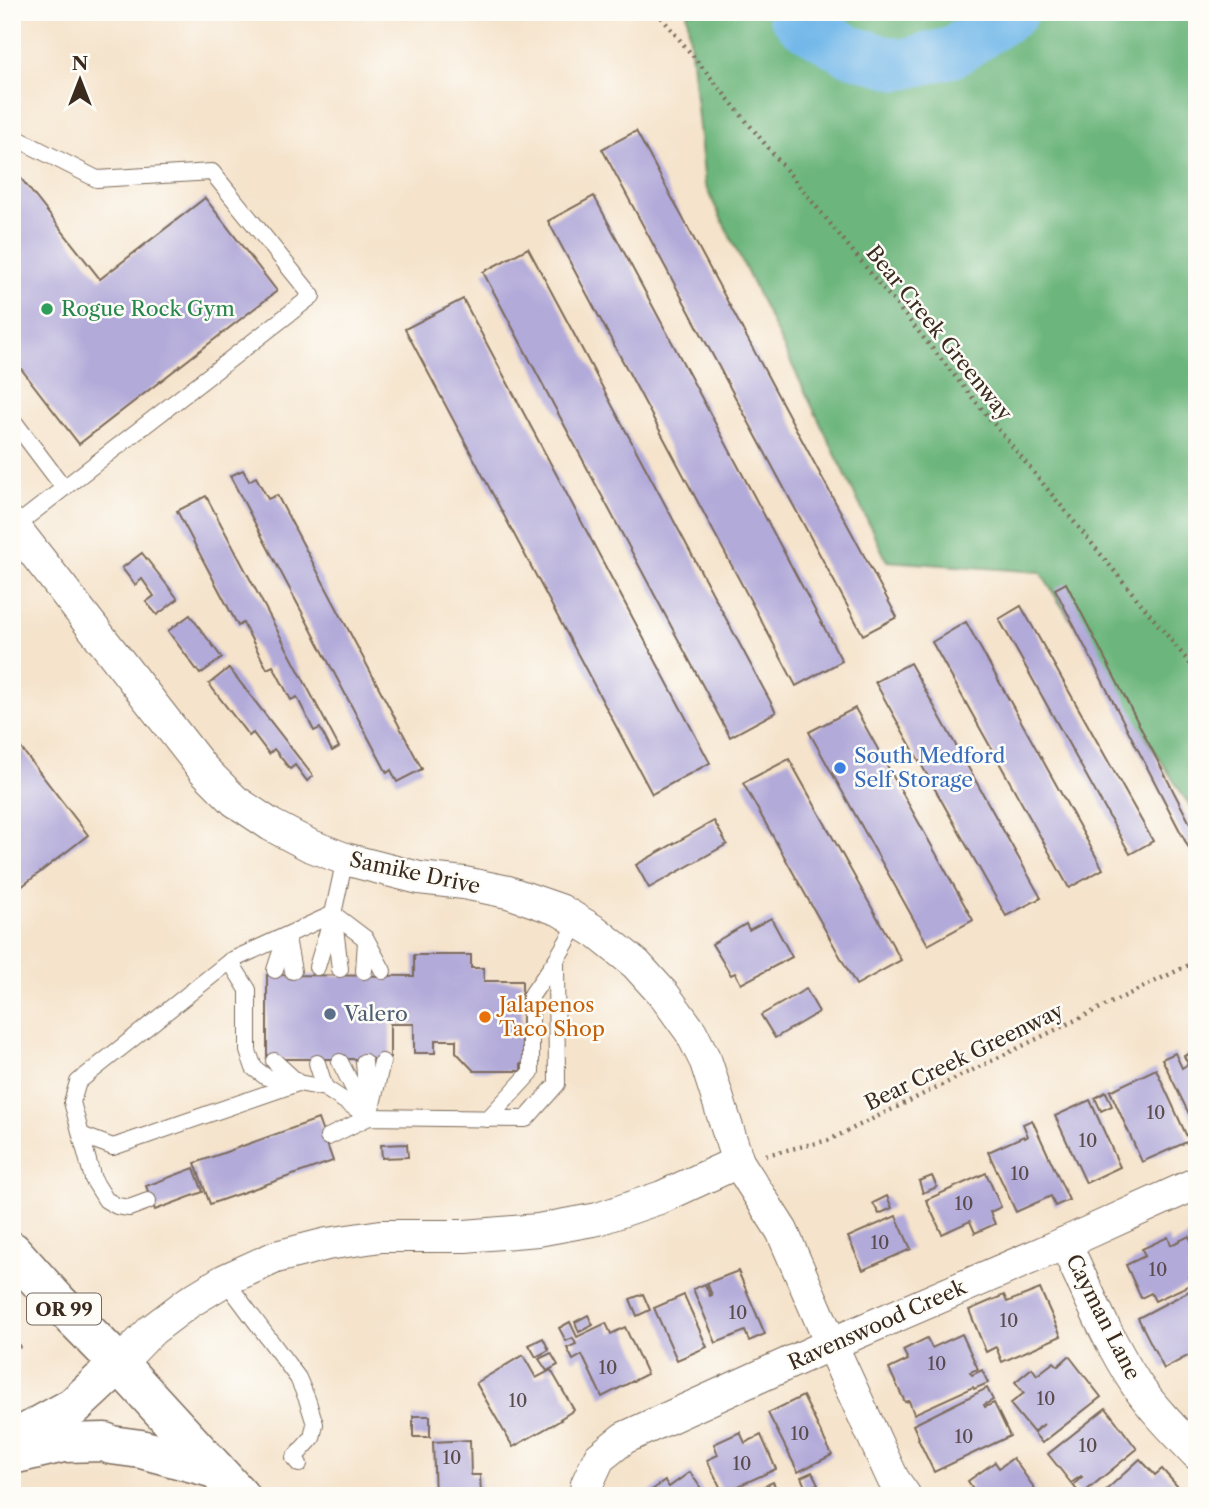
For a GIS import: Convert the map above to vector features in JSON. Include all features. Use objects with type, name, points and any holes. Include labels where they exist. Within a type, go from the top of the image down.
[{"type":"main road","name":"OR 99","points":[[12,1251],[228,1482]]},
{"type":"main road","points":[[12,1439],[73,1407],[119,1364]]},
{"type":"main road","points":[[12,1455],[63,1443],[105,1442],[141,1449],[228,1482]]},
{"type":"street","name":"Samike Drive","points":[[13,525],[203,769],[235,801],[271,825],[309,845],[345,859],[419,878],[508,892],[560,910],[596,932],[636,964],[664,995],[691,1032],[706,1062],[738,1162],[782,1231],[893,1479],[905,1496]]},
{"type":"street","points":[[119,1364],[152,1330],[189,1302],[225,1280],[276,1257],[327,1244],[381,1236],[466,1236],[538,1230],[598,1219],[662,1197],[738,1162]]},
{"type":"street","name":"Ravenswood Creek","points":[[585,1496],[587,1484],[599,1458],[624,1438],[1197,1183]]},
{"type":"street","name":"Cayman Lane","points":[[1065,1243],[1114,1347],[1138,1385],[1168,1424],[1197,1454]]},
{"type":"lane","points":[[12,135],[97,179],[212,172],[312,296],[13,525]]},
{"type":"lane","points":[[12,419],[64,488]]},
{"type":"lane","points":[[317,967],[333,914],[345,859]]},
{"type":"lane","points":[[148,1201],[130,1208],[117,1206],[107,1200],[93,1180],[72,1102],[78,1082],[229,961],[333,914]]},
{"type":"lane","points":[[333,914],[366,939],[383,971]]},
{"type":"lane","points":[[333,914],[340,969]]},
{"type":"lane","points":[[488,1119],[531,1072],[531,996],[579,921]]},
{"type":"lane","points":[[275,970],[286,936]]},
{"type":"lane","points":[[286,936],[293,971]]},
{"type":"lane","points":[[364,971],[366,939]]},
{"type":"lane","points":[[328,1137],[369,1117],[526,1119],[557,1084],[556,960]]},
{"type":"lane","points":[[229,961],[248,990],[248,1051],[254,1068],[266,1077],[326,1088],[369,1117]]},
{"type":"lane","points":[[274,1061],[298,1083]]},
{"type":"lane","points":[[292,1062],[298,1083]]},
{"type":"lane","points":[[340,1062],[369,1117]]},
{"type":"lane","points":[[364,1062],[369,1117]]},
{"type":"lane","points":[[369,1117],[382,1062]]},
{"type":"lane","points":[[317,1063],[326,1088]]},
{"type":"lane","points":[[82,1135],[113,1147],[298,1083]]},
{"type":"lane","points":[[225,1280],[298,1378],[307,1399],[315,1424],[312,1438],[294,1458],[299,1464]]},
{"type":"path","name":"Bear Creek Greenway","points":[[657,12],[1197,673]]},
{"type":"path","name":"Bear Creek Greenway","points":[[738,1162],[829,1140],[1197,961]]},
{"type":"path","points":[[12,1345],[23,1348]]},
{"type":"green space","points":[[687,12],[1197,12],[1197,817],[1040,572],[887,561],[705,185]]},
{"type":"building","points":[[636,131],[897,617],[863,635],[602,149]]},
{"type":"building","points":[[12,167],[100,279],[205,198],[277,291],[79,444],[12,357]]},
{"type":"building","points":[[594,196],[842,661],[796,686],[548,221]]},
{"type":"building","points":[[528,248],[776,712],[730,737],[483,272]]},
{"type":"building","points":[[463,299],[710,763],[652,794],[405,329]]},
{"type":"building","points":[[243,470],[249,481],[256,477],[268,499],[277,495],[422,769],[397,782],[391,770],[387,773],[230,476]]},
{"type":"building","points":[[206,496],[339,747],[332,751],[320,728],[314,731],[297,697],[291,700],[273,666],[267,669],[243,623],[238,626],[177,511]]},
{"type":"building","points":[[142,553],[178,599],[157,615],[146,602],[154,596],[142,579],[135,585],[122,568]]},
{"type":"building","points":[[1066,583],[1197,837],[1197,864],[1055,589]]},
{"type":"building","points":[[1021,606],[1153,841],[1130,854],[999,619]]},
{"type":"building","points":[[190,615],[222,658],[200,674],[168,631]]},
{"type":"building","points":[[966,622],[1103,869],[1069,888],[932,642]]},
{"type":"building","points":[[910,663],[1041,898],[1006,916],[875,682]]},
{"type":"building","points":[[229,668],[313,776],[307,781],[295,765],[290,769],[274,749],[269,754],[253,733],[249,736],[209,684]]},
{"type":"building","points":[[855,708],[973,920],[928,945],[809,732]]},
{"type":"building","points":[[17,743],[88,835],[12,894],[12,746]]},
{"type":"building","points":[[789,759],[901,960],[856,985],[743,783]]},
{"type":"building","points":[[714,821],[727,844],[649,888],[636,865]]},
{"type":"building","points":[[771,918],[792,957],[741,984],[735,973],[731,975],[712,944],[746,924],[749,930]]},
{"type":"building","points":[[414,955],[471,955],[471,968],[484,968],[484,981],[522,981],[524,1044],[521,1071],[474,1071],[456,1052],[456,1040],[435,1040],[435,1053],[414,1053],[414,1024],[390,1024],[390,1059],[267,1059],[267,975],[414,976]]},
{"type":"building","points":[[806,989],[819,1012],[775,1038],[761,1015]]},
{"type":"building","points":[[1197,1050],[1197,1130],[1162,1059],[1175,1053],[1182,1068],[1188,1064],[1184,1056]]},
{"type":"building","points":[[1156,1069],[1189,1141],[1142,1162],[1110,1091]]},
{"type":"building","points":[[1106,1092],[1112,1106],[1101,1111],[1095,1098]]},
{"type":"building","points":[[1090,1100],[1120,1167],[1086,1183],[1055,1116]]},
{"type":"building","points":[[318,1119],[333,1161],[210,1204],[195,1163]]},
{"type":"building","points":[[1032,1120],[1069,1200],[1055,1206],[1051,1196],[1016,1212],[988,1152],[1028,1136],[1023,1124]]},
{"type":"building","points":[[407,1144],[408,1157],[382,1158],[381,1145]]},
{"type":"building","points":[[194,1168],[203,1192],[155,1210],[146,1186]]},
{"type":"building","points":[[986,1173],[1001,1207],[990,1212],[995,1224],[975,1233],[970,1221],[942,1234],[926,1200]]},
{"type":"building","points":[[932,1176],[937,1187],[923,1193],[919,1181]]},
{"type":"building","points":[[887,1196],[892,1208],[879,1214],[873,1203]]},
{"type":"building","points":[[896,1216],[911,1249],[863,1270],[848,1237]]},
{"type":"building","points":[[1189,1236],[1197,1253],[1197,1273],[1188,1277],[1192,1284],[1155,1301],[1151,1293],[1141,1298],[1126,1265],[1145,1256],[1142,1249],[1168,1237],[1171,1245]]},
{"type":"building","points":[[738,1271],[765,1334],[749,1341],[745,1331],[716,1343],[693,1289],[705,1284],[710,1296],[712,1295],[707,1283]]},
{"type":"building","points":[[1197,1287],[1197,1351],[1164,1369],[1138,1318]]},
{"type":"building","points":[[1040,1289],[1061,1336],[1002,1362],[996,1347],[986,1352],[969,1310],[1004,1295],[1007,1302]]},
{"type":"building","points":[[643,1294],[650,1310],[637,1316],[630,1299]]},
{"type":"building","points":[[684,1295],[707,1347],[677,1360],[654,1308]]},
{"type":"building","points":[[588,1315],[593,1325],[579,1332],[575,1322]]},
{"type":"building","points":[[570,1322],[577,1337],[606,1323],[611,1334],[625,1327],[647,1374],[602,1397],[582,1355],[573,1360],[567,1348],[576,1344],[573,1338],[566,1341],[559,1328]]},
{"type":"building","points":[[962,1334],[978,1369],[970,1372],[972,1375],[982,1370],[988,1383],[974,1389],[973,1387],[914,1414],[889,1369],[908,1360],[903,1350],[927,1338],[932,1348]]},
{"type":"building","points":[[543,1338],[549,1350],[536,1357],[529,1345]]},
{"type":"building","points":[[551,1353],[558,1365],[547,1371],[539,1359]]},
{"type":"building","points":[[523,1355],[536,1378],[551,1370],[574,1410],[513,1447],[476,1383]]},
{"type":"building","points":[[1069,1356],[1101,1397],[1042,1443],[1034,1433],[1044,1424],[1033,1432],[1010,1404],[1024,1393],[1015,1382],[1032,1368],[1037,1375],[1054,1362],[1058,1366]]},
{"type":"building","points":[[987,1388],[993,1400],[984,1405],[985,1407],[994,1403],[1010,1436],[934,1472],[913,1425]]},
{"type":"building","points":[[803,1396],[832,1455],[798,1472],[768,1413]]},
{"type":"building","points":[[1106,1408],[1137,1449],[1081,1495],[1073,1485],[1082,1477],[1071,1483],[1048,1454]]},
{"type":"building","points":[[413,1416],[430,1416],[430,1437],[413,1437]]},
{"type":"building","points":[[740,1432],[745,1443],[761,1435],[776,1469],[723,1493],[707,1460],[718,1455],[714,1444]]},
{"type":"building","points":[[470,1440],[471,1475],[480,1475],[481,1495],[435,1496],[433,1442]]},
{"type":"building","points":[[1013,1458],[1035,1489],[1032,1491],[1036,1491],[1040,1496],[961,1496],[972,1487],[968,1481],[995,1462],[999,1468]]},
{"type":"building","points":[[1140,1459],[1155,1475],[1162,1469],[1186,1496],[1109,1496],[1105,1491]]},
{"type":"building","points":[[690,1472],[706,1496],[651,1496],[649,1492],[665,1481],[669,1487]]},
{"type":"building","points":[[812,1472],[818,1484],[806,1489],[801,1477]]},
{"type":"building","points":[[773,1482],[779,1494],[766,1496],[762,1487]]},
{"type":"waterway","points":[[793,12],[802,23],[848,50],[900,65],[953,52],[1013,12]]},
{"type":"place","name":"Rogue Rock Gym","points":[[47,309]]},
{"type":"place","name":"South Medford Self Storage","points":[[840,768]]},
{"type":"place","name":"Valero","points":[[330,1014]]},
{"type":"place","name":"Jalapenos Taco Shop","points":[[485,1017]]}]
